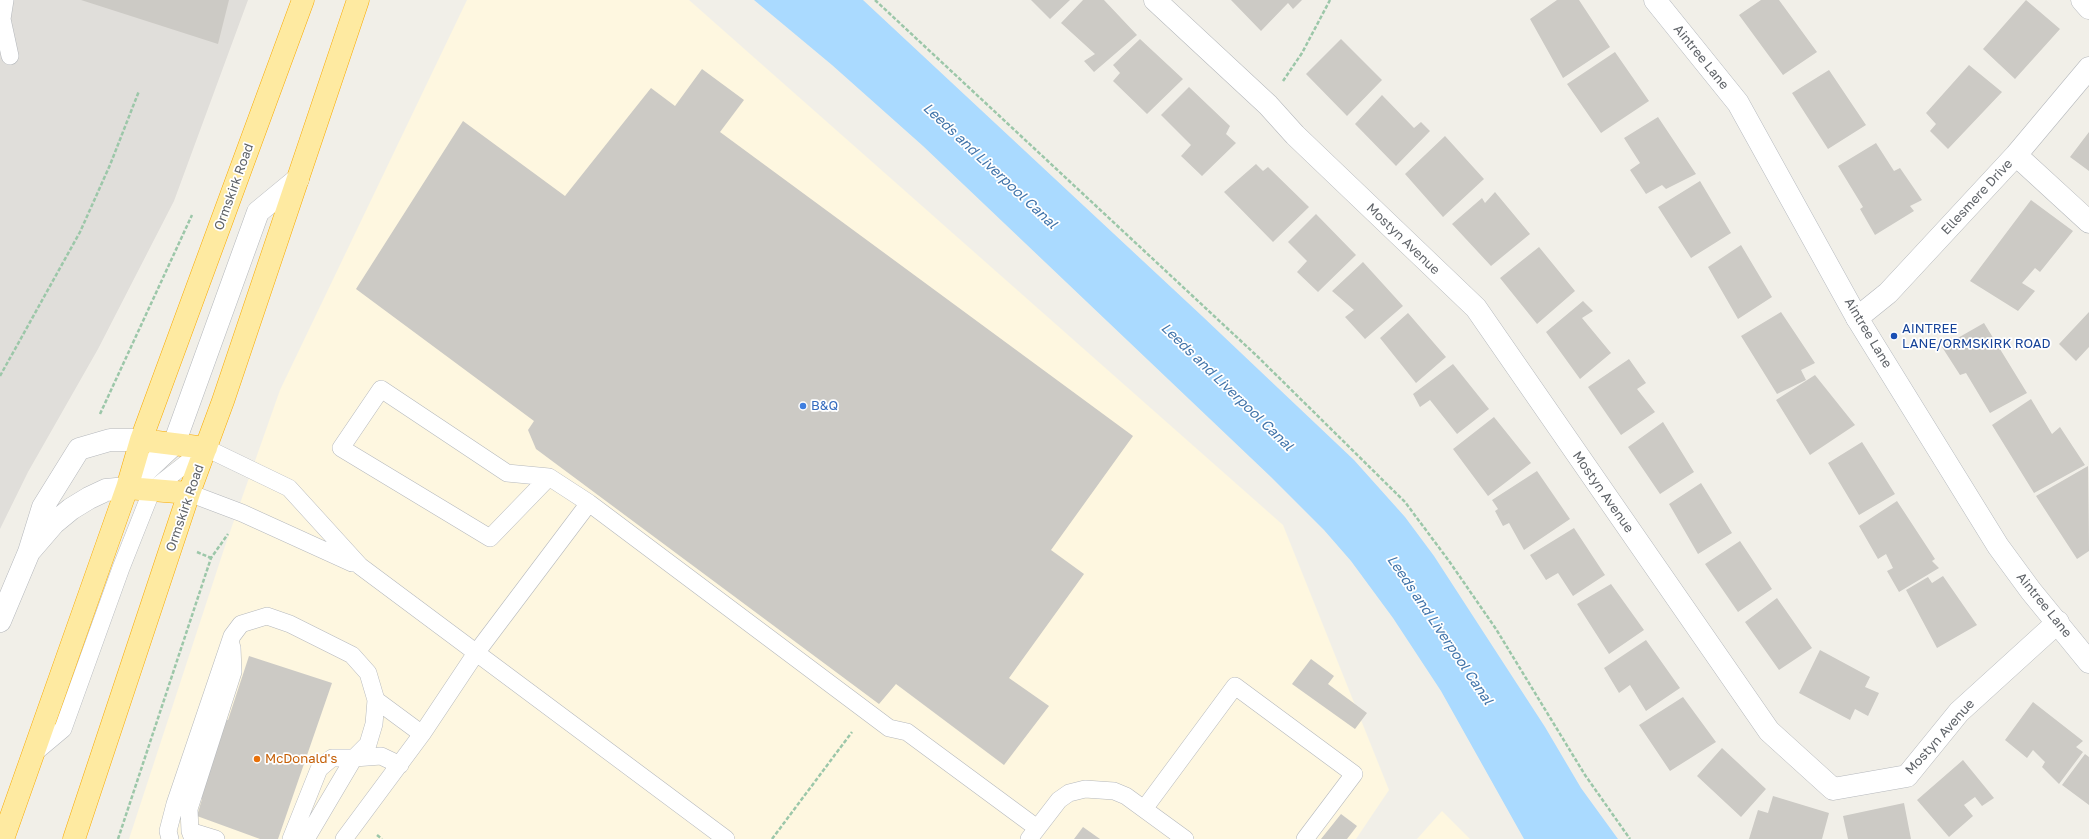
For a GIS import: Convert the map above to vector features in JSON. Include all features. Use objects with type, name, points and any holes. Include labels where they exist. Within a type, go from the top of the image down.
[{"type":"highway","name":"Ormskirk Road","points":[[4,839],[32,755],[127,488],[141,440],[303,0]]},
{"type":"highway","name":"Ormskirk Road","points":[[74,839],[189,493],[206,448],[358,0]]},
{"type":"highway","points":[[141,440],[206,448]]},
{"type":"highway","points":[[127,488],[189,493]]},
{"type":"street","name":"Mostyn Avenue","points":[[1155,0],[1268,105],[1300,141],[1476,308],[1769,731],[1833,789],[1907,776],[1959,712],[2058,622]]},
{"type":"street","name":"Aintree Lane","points":[[1655,0],[1738,102],[1857,318],[1998,546],[2031,591],[2058,622],[2089,662]]},
{"type":"street","points":[[2082,0],[2089,8]]},
{"type":"street","name":"Ellesmere Drive","points":[[1857,318],[1888,293],[2016,155],[2089,68]]},
{"type":"street","points":[[2016,155],[2089,222]]},
{"type":"street","name":"Ormskirk Road","points":[[127,488],[174,444],[258,212],[298,179]]},
{"type":"street","points":[[0,621],[29,552],[42,507],[79,449],[110,440],[141,440]]},
{"type":"street","points":[[29,552],[54,523],[88,498],[106,490],[127,488]]},
{"type":"lane","points":[[4,0],[2,19],[10,56]]},
{"type":"lane","points":[[549,477],[490,538],[341,448],[381,389],[507,473],[549,477],[589,503],[889,728],[907,732],[1033,833],[1059,800],[1069,793],[1085,789],[1114,791],[1126,796],[1185,839]]},
{"type":"lane","points":[[32,755],[63,729],[121,568],[152,490],[206,448],[289,488],[360,566],[726,839]]},
{"type":"lane","points":[[189,493],[242,513],[360,566]]},
{"type":"lane","points":[[344,839],[422,734],[476,653],[589,503]]},
{"type":"lane","points":[[170,839],[168,831],[174,804],[232,636],[241,624],[267,616],[290,624],[352,655],[368,673],[376,700],[374,724],[368,744],[354,758],[306,839]]},
{"type":"lane","points":[[216,839],[191,835],[189,809],[233,672],[232,636]]},
{"type":"lane","points":[[1144,808],[1235,686],[1354,774],[1305,839]]},
{"type":"lane","points":[[376,700],[422,734]]},
{"type":"lane","points":[[290,839],[319,770],[332,758],[381,756],[400,765]]},
{"type":"path","points":[[875,0],[1257,356],[1405,502],[1449,561],[1496,629],[1585,775],[1630,839]]},
{"type":"path","points":[[1268,105],[1302,53],[1330,0]]},
{"type":"path","points":[[0,376],[80,232],[110,165],[139,91]]},
{"type":"path","points":[[79,449],[99,416],[183,237],[195,208]]},
{"type":"path","points":[[118,839],[212,558],[242,513]]},
{"type":"path","points":[[772,839],[867,711]]},
{"type":"shaded area","points":[[0,0],[248,0],[174,201],[98,349],[28,472],[0,529]]},
{"type":"shaded area","points":[[467,0],[689,0],[1283,525],[1389,790],[1356,839],[129,839],[225,546],[280,390]]},
{"type":"shaded area","points":[[1442,811],[1470,839],[1417,839]]},
{"type":"water","name":"Leeds and Liverpool Canal","points":[[754,0],[863,0],[1354,460],[1405,517],[1434,556],[1545,727],[1581,788],[1618,839],[1524,839],[1441,691],[1393,618],[1351,561],[1324,530],[1271,477],[923,146],[832,65]]},
{"type":"building","points":[[81,0],[229,0],[218,44]]},
{"type":"building","points":[[1031,0],[1070,0],[1050,19]]},
{"type":"building","points":[[1083,0],[1104,0],[1137,35],[1094,72],[1084,61],[1095,54],[1061,23]]},
{"type":"building","points":[[1231,0],[1302,0],[1293,9],[1288,3],[1261,31]]},
{"type":"building","points":[[1557,0],[1579,0],[1610,47],[1563,78],[1530,19]]},
{"type":"building","points":[[1761,0],[1779,0],[1817,52],[1783,75],[1739,15]]},
{"type":"building","points":[[2026,0],[2060,29],[2015,79],[1983,49]]},
{"type":"building","points":[[1140,39],[1183,79],[1147,114],[1113,81],[1120,73],[1113,65]]},
{"type":"building","points":[[1341,39],[1382,80],[1347,116],[1306,74]]},
{"type":"building","points":[[1615,52],[1649,101],[1601,133],[1567,84]]},
{"type":"building","points":[[1969,65],[2002,92],[1948,149],[1930,131],[1936,124],[1926,113]]},
{"type":"building","name":"B&Q","points":[[702,69],[744,100],[720,132],[1133,436],[1051,550],[1084,574],[1009,678],[1049,706],[1004,765],[896,684],[879,704],[536,449],[528,430],[534,421],[356,289],[463,121],[565,196],[651,88],[675,106]]},
{"type":"building","points":[[1829,70],[1866,125],[1828,149],[1792,93]]},
{"type":"building","points":[[1189,87],[1230,126],[1226,134],[1236,143],[1202,176],[1181,156],[1191,145],[1161,115]]},
{"type":"building","points":[[1382,95],[1414,128],[1421,122],[1430,131],[1396,166],[1355,124]]},
{"type":"building","points":[[1658,117],[1696,174],[1666,189],[1662,185],[1646,194],[1630,170],[1640,163],[1624,138]]},
{"type":"building","points":[[2089,132],[2089,171],[2070,157]]},
{"type":"building","points":[[1445,136],[1484,179],[1443,217],[1405,174]]},
{"type":"building","points":[[1876,143],[1894,171],[1900,168],[1922,200],[1910,206],[1914,211],[1875,235],[1860,209],[1863,207],[1838,166]]},
{"type":"building","points":[[1256,164],[1263,171],[1268,167],[1309,207],[1273,242],[1224,192]]},
{"type":"building","points":[[1700,181],[1731,233],[1691,258],[1658,207]]},
{"type":"building","points":[[1495,192],[1530,234],[1491,266],[1452,224],[1482,198],[1485,203]]},
{"type":"building","points":[[2031,200],[2073,231],[2040,272],[2035,268],[2022,283],[2035,291],[2018,311],[1970,281]]},
{"type":"building","points":[[1316,214],[1356,255],[1318,292],[1297,272],[1307,261],[1288,242]]},
{"type":"building","points":[[1741,245],[1772,297],[1738,319],[1708,267]]},
{"type":"building","points":[[1539,247],[1575,291],[1537,324],[1500,278]]},
{"type":"building","points":[[1363,262],[1403,306],[1365,339],[1345,317],[1354,310],[1332,291]]},
{"type":"building","points":[[1583,301],[1593,311],[1582,318],[1611,353],[1580,379],[1546,332]]},
{"type":"building","points":[[1781,312],[1815,363],[1801,370],[1806,380],[1777,394],[1741,336]]},
{"type":"building","points":[[2089,312],[2089,347],[2076,361],[2059,344]]},
{"type":"building","points":[[1408,313],[1446,357],[1416,383],[1380,338]]},
{"type":"building","points":[[1984,323],[2027,393],[1990,413],[1966,373],[1960,375],[1942,347]]},
{"type":"building","points":[[1629,359],[1646,383],[1637,389],[1655,412],[1621,435],[1588,387]]},
{"type":"building","points":[[1453,364],[1489,409],[1457,434],[1430,400],[1420,407],[1413,394]]},
{"type":"building","points":[[1815,375],[1855,425],[1810,455],[1776,400]]},
{"type":"building","points":[[2031,399],[2052,434],[2060,427],[2085,465],[2034,493],[1992,425]]},
{"type":"building","points":[[1494,417],[1531,463],[1488,496],[1453,449]]},
{"type":"building","points":[[1663,422],[1694,472],[1660,494],[1628,447]]},
{"type":"building","points":[[1862,442],[1895,494],[1859,515],[1828,463]]},
{"type":"building","points":[[2088,466],[2089,551],[2077,559],[2036,496]]},
{"type":"building","points":[[1537,471],[1570,519],[1524,550],[1509,523],[1503,526],[1495,511],[1498,509],[1492,500]]},
{"type":"building","points":[[1701,483],[1732,533],[1698,554],[1669,504]]},
{"type":"building","points":[[1897,501],[1935,559],[1932,561],[1939,568],[1899,592],[1887,571],[1893,568],[1886,554],[1878,559],[1859,526]]},
{"type":"building","points":[[1574,528],[1605,575],[1573,596],[1558,573],[1546,580],[1530,555]]},
{"type":"building","points":[[1740,541],[1772,589],[1738,612],[1705,564]]},
{"type":"building","points":[[1943,576],[1977,625],[1937,648],[1906,590],[1928,577],[1932,583]]},
{"type":"building","points":[[1611,584],[1644,630],[1609,654],[1577,604]]},
{"type":"building","points":[[1777,598],[1812,648],[1779,670],[1745,622]]},
{"type":"building","points":[[1646,640],[1680,688],[1646,711],[1630,685],[1619,693],[1604,668]]},
{"type":"building","points":[[1820,650],[1870,677],[1865,687],[1879,693],[1868,716],[1855,709],[1850,720],[1799,693]]},
{"type":"building","name":"McDonald's","points":[[249,656],[332,683],[278,839],[260,839],[197,816],[202,799],[196,797],[221,718],[228,720]]},
{"type":"building","points":[[1311,659],[1334,676],[1328,684],[1367,713],[1355,729],[1292,684]]},
{"type":"building","points":[[1683,697],[1716,742],[1670,771],[1639,725]]},
{"type":"building","points":[[2033,702],[2083,741],[2076,747],[2083,752],[2059,784],[2042,767],[2045,762],[2033,750],[2027,758],[2005,740]]},
{"type":"building","points":[[1722,748],[1766,789],[1741,817],[1697,776]]},
{"type":"building","points":[[2085,754],[2089,757],[2089,805],[2062,785]]},
{"type":"building","points":[[1963,760],[1994,798],[1982,806],[1975,797],[1964,805],[1973,816],[1949,837],[1917,800]]},
{"type":"building","points":[[1773,796],[1829,813],[1822,839],[1749,839],[1758,810],[1768,813]]},
{"type":"building","points":[[1904,803],[1911,839],[1848,839],[1843,816]]},
{"type":"building","points":[[1341,814],[1357,826],[1347,839],[1321,839]]},
{"type":"building","points":[[1083,827],[1100,839],[1074,839]]},
{"type":"place","name":"AINTREE LANE/ORMSKIRK ROAD","points":[[1894,336]]},
{"type":"place","name":"B&Q","points":[[803,406]]},
{"type":"place","name":"McDonald's","points":[[257,759]]}]
